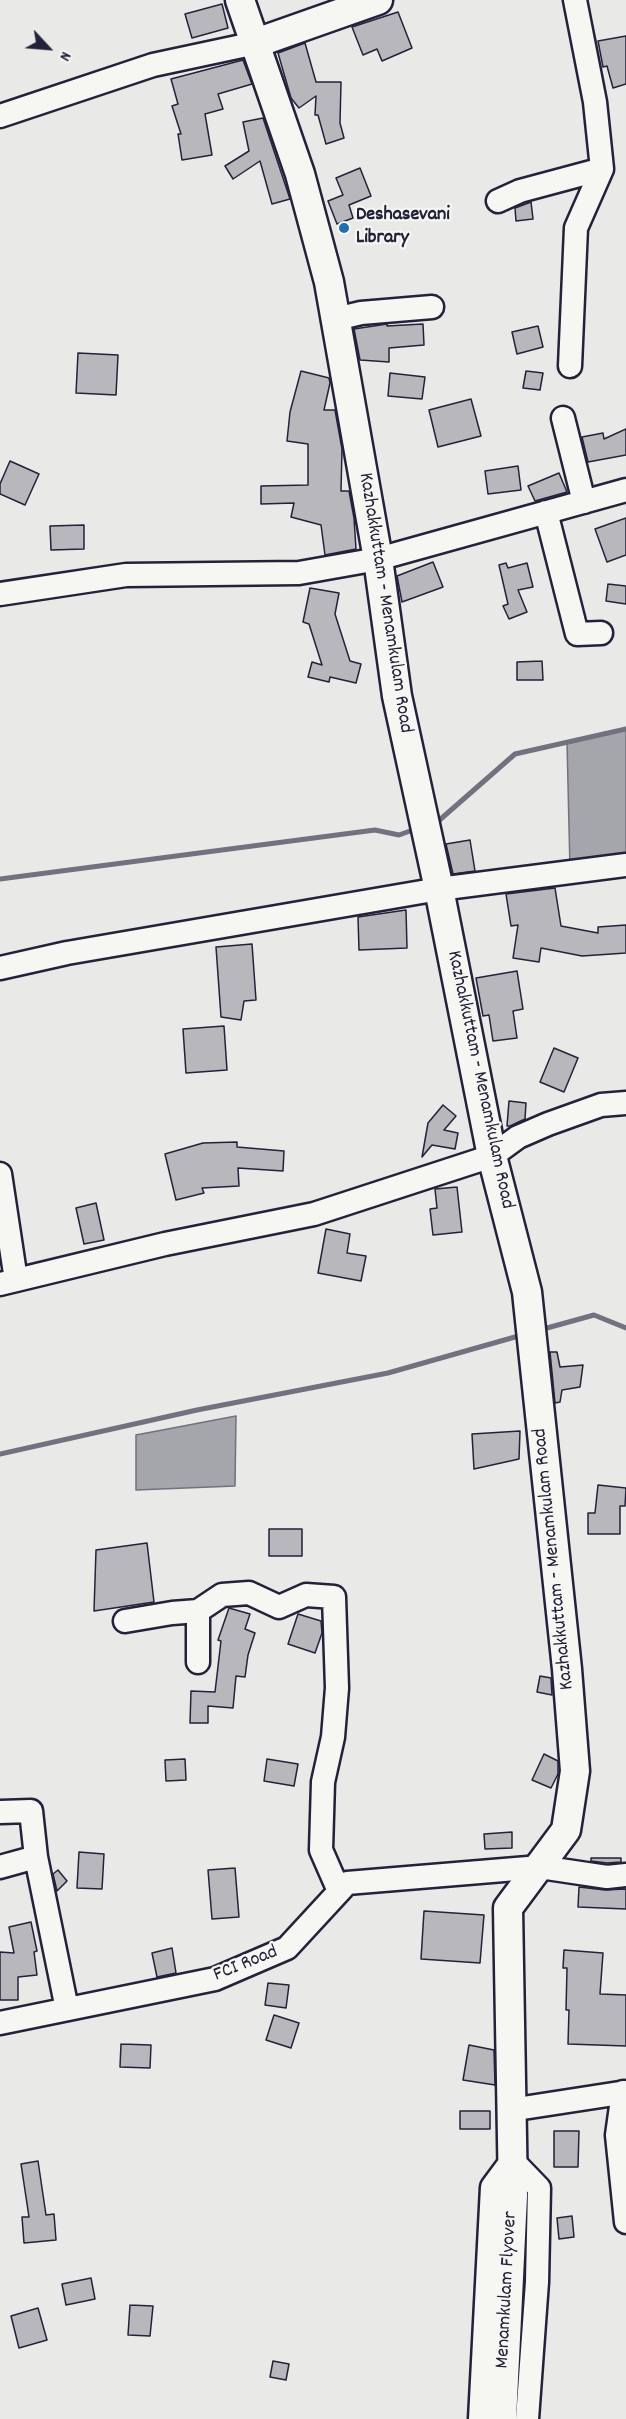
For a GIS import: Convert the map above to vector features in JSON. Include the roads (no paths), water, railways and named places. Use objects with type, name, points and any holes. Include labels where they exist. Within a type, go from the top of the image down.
[{"type":"main road","name":"Kazhakkuttam - Menamkulam Road","points":[[240,0],[300,174],[329,282],[378,559],[398,696],[492,1156],[527,1292],[567,1669],[575,1772],[566,1830],[540,1868],[508,1908],[512,2160]]},
{"type":"main road","points":[[256,43],[378,0]]},
{"type":"main road","name":"Menamkulam Flyover","points":[[502,2419],[513,2196],[512,2160]]},
{"type":"street","points":[[570,366],[576,228],[602,169],[595,102],[575,0]]},
{"type":"street","points":[[0,116],[153,66],[256,43]]},
{"type":"street","points":[[498,201],[520,191],[602,169]]},
{"type":"street","points":[[336,319],[361,313],[432,307]]},
{"type":"street","points":[[562,418],[584,502]]},
{"type":"street","points":[[0,594],[126,575],[299,573],[378,559],[626,489]]},
{"type":"street","points":[[546,512],[577,634],[601,633]]},
{"type":"street","points":[[0,968],[67,953],[439,889],[626,865]]},
{"type":"street","points":[[0,1174],[8,1282],[165,1244],[314,1214],[492,1156],[518,1137],[601,1105],[626,1104]]},
{"type":"street","points":[[125,1621],[198,1611],[222,1595],[249,1593],[279,1607],[306,1595],[334,1597],[337,1688],[333,1737],[323,1782],[321,1850],[339,1892]]},
{"type":"street","points":[[198,1611],[198,1662]]},
{"type":"street","points":[[0,1812],[31,1811],[36,1857],[67,2009]]},
{"type":"street","points":[[0,1867],[36,1857]]},
{"type":"street","name":"FCI Road","points":[[0,2023],[215,1979],[287,1948],[347,1883],[540,1868],[607,1877],[626,1875]]},
{"type":"street","points":[[510,2110],[624,2092],[617,2135],[626,2222]]},
{"type":"street","points":[[480,2419],[492,2187],[512,2160],[539,2188],[537,2282],[527,2419]]},
{"type":"waterway","points":[[435,824],[515,754],[626,729]]},
{"type":"waterway","points":[[0,879],[375,830],[399,835],[410,831]]},
{"type":"waterway","points":[[547,1328],[594,1315],[626,1328]]},
{"type":"waterway","points":[[0,1454],[197,1410],[388,1373],[515,1337]]},
{"type":"place","name":"Deshasevani Library","points":[[344,228]]}]
